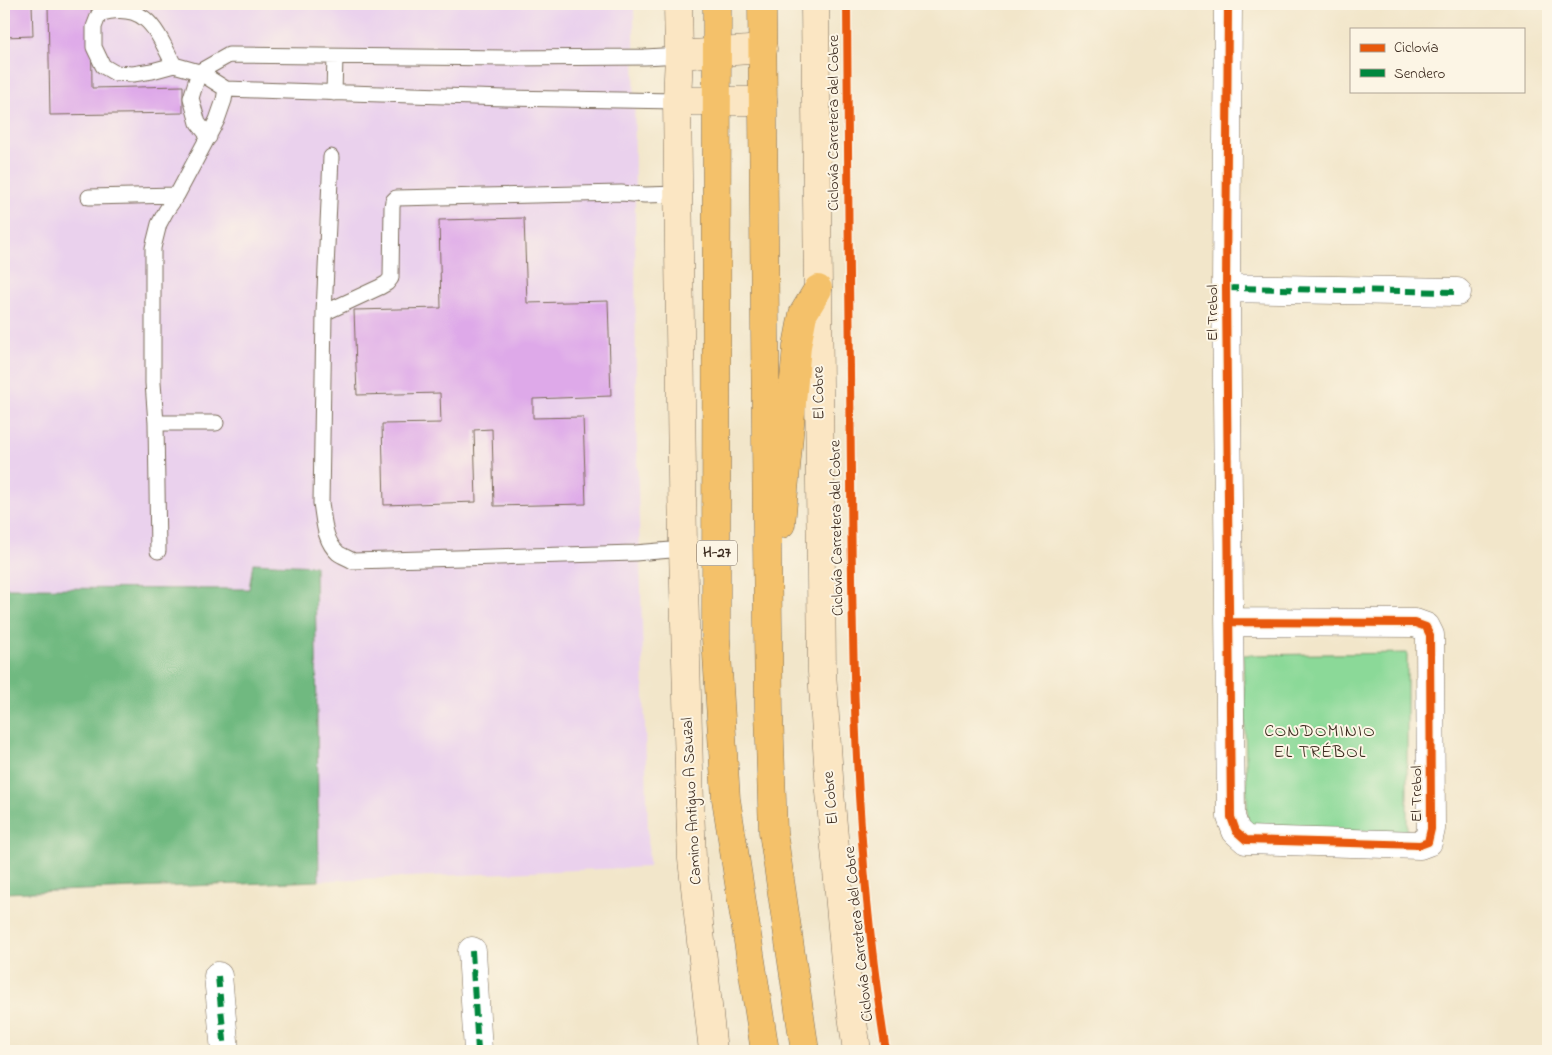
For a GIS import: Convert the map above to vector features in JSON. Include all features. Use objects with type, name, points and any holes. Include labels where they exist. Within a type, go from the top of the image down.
[{"type":"main road","name":"H-27","points":[[717,4],[716,638],[726,799],[765,1051]]},
{"type":"main road","points":[[762,4],[768,599],[773,832],[805,1051]]},
{"type":"main road","points":[[768,599],[779,542],[785,494],[797,346],[803,314],[818,289]]},
{"type":"street","name":"Camino Antiguo A Sauzal","points":[[678,4],[679,55],[677,101],[683,549],[692,859],[713,1051]]},
{"type":"street","name":"El Cobre","points":[[815,4],[822,672],[830,792],[845,953],[857,1051]]},
{"type":"street","name":"El Trebol","points":[[1228,4],[1226,288],[1231,817],[1236,831],[1246,840],[1420,845],[1428,842],[1431,829],[1430,636],[1426,628],[1416,623],[1230,622]]},
{"type":"street","points":[[679,55],[762,49]]},
{"type":"street","points":[[677,101],[763,101]]},
{"type":"street","points":[[1226,288],[1457,292]]},
{"type":"street","points":[[472,952],[478,1051]]},
{"type":"street","points":[[218,976],[224,1051]]},
{"type":"lane","points":[[174,65],[148,18],[139,11],[127,8],[112,8],[99,14],[94,27],[94,47],[103,66],[115,73],[132,74],[174,65],[199,72],[226,89],[505,98],[677,101]]},
{"type":"lane","points":[[209,137],[198,123],[191,98],[199,72],[229,55],[576,58],[679,55]]},
{"type":"lane","points":[[334,93],[335,56]]},
{"type":"lane","points":[[158,551],[156,423],[153,382],[153,248],[159,224],[217,120],[226,89]]},
{"type":"lane","points":[[331,156],[324,313],[321,503],[325,530],[331,545],[339,554],[353,561],[635,553],[683,549]]},
{"type":"lane","points":[[324,313],[380,287],[391,278],[392,207],[393,201],[396,198],[621,193],[644,195],[678,194]]},
{"type":"lane","points":[[89,197],[177,194]]},
{"type":"lane","points":[[156,423],[216,423]]},
{"type":"shaded area","points":[[4,4],[634,4],[636,418],[649,867],[4,893]]},
{"type":"green space","points":[[253,563],[315,566],[319,881],[4,893],[4,588],[249,589]]},
{"type":"green space","points":[[1407,653],[1407,832],[1248,831],[1243,655]]},
{"type":"building","points":[[4,4],[32,4],[33,36],[4,37]]},
{"type":"building","points":[[48,4],[91,4],[92,88],[183,86],[183,113],[50,115]]},
{"type":"building","points":[[524,218],[527,303],[608,301],[611,396],[533,399],[533,418],[583,417],[586,504],[494,506],[492,429],[474,430],[476,502],[384,505],[382,424],[441,423],[440,393],[357,395],[354,310],[441,308],[439,220]]},
{"type":"marked path","points":[[1226,288],[1457,292]]},
{"type":"marked path","points":[[472,951],[478,1051]]},
{"type":"marked path","points":[[218,976],[225,1051]]},
{"type":"cycle path","name":"Ciclovía Carretera del Cobre","points":[[847,4],[854,690],[857,763],[868,907],[886,1051]]},
{"type":"cycle path","points":[[1228,4],[1226,288],[1231,817],[1236,831],[1246,840],[1420,845],[1428,842],[1431,829],[1430,635],[1426,627],[1415,623],[1230,622]]},
{"type":"district","name":"CONDOMINIO EL TRÉBOL","points":[[1320,742]]}]
